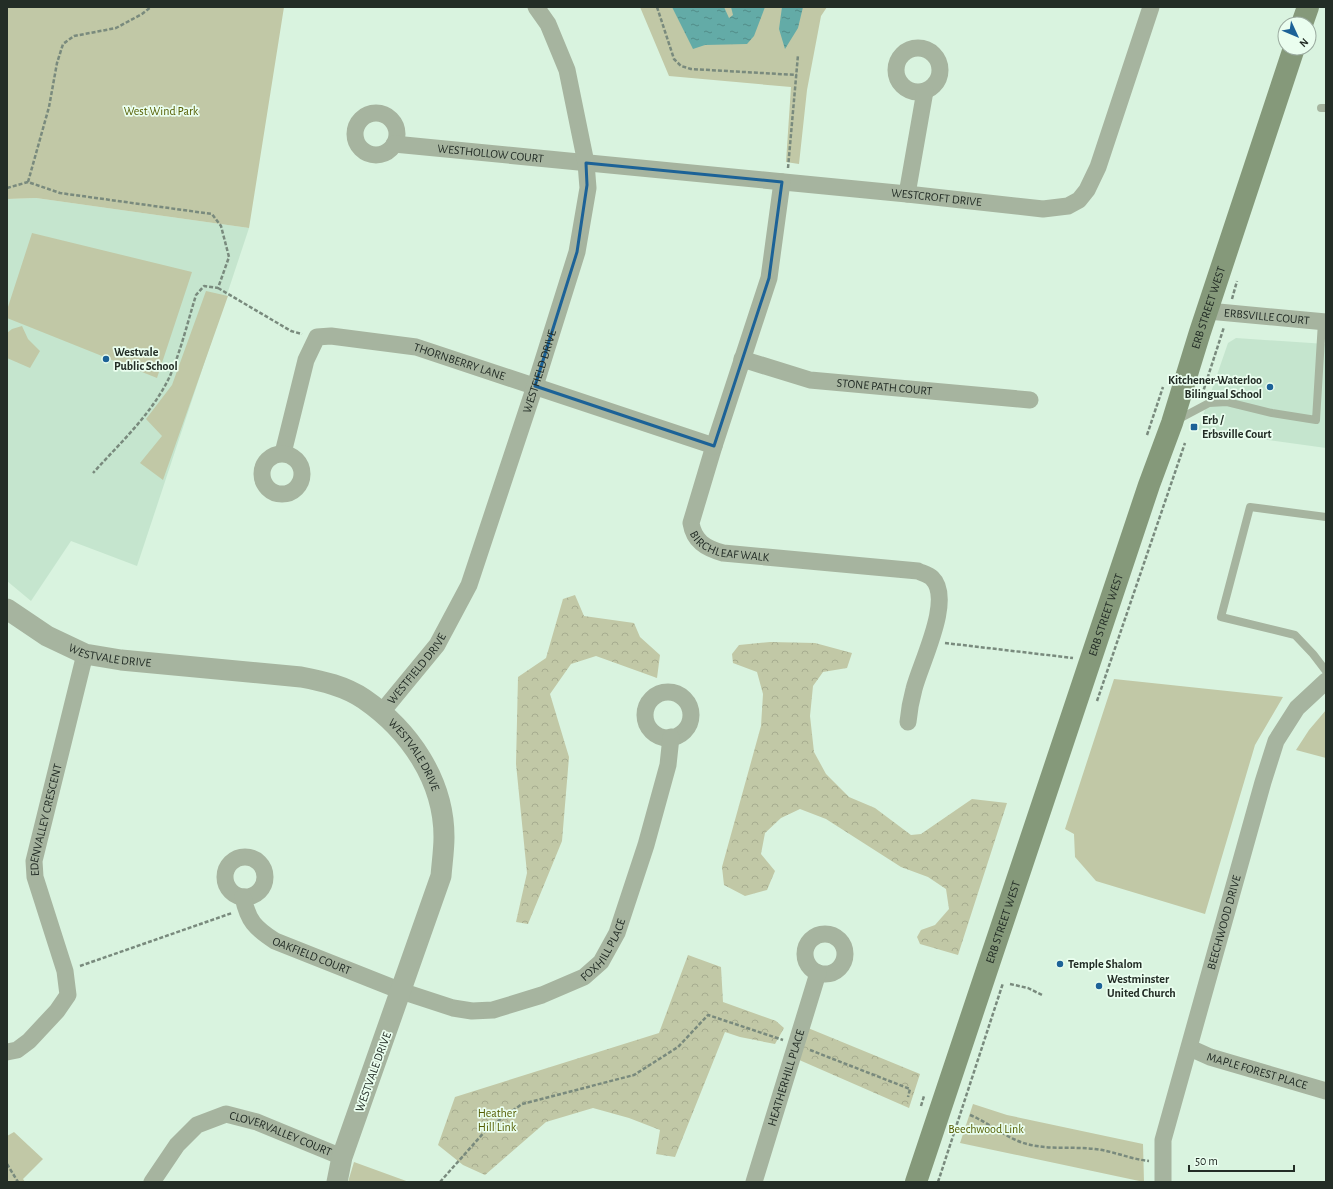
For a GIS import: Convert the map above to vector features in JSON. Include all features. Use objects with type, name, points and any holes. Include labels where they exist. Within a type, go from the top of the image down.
[{"type":"main road","name":"ERB STREET WEST","points":[[916,1182],[1149,485],[1180,430],[1208,311],[1291,56]]},
{"type":"street","name":"WESTFIELD DRIVE","points":[[381,713],[437,645],[469,585],[535,386],[577,252],[588,188],[586,163],[568,70],[548,24],[536,7]]},
{"type":"street","name":"WESTCROFT DRIVE","points":[[586,163],[908,194],[1043,209],[1068,206],[1079,200],[1087,190],[1098,167],[1151,7]]},
{"type":"street","points":[[908,194],[925,91]]},
{"type":"street","name":"WESTHOLLOW COURT","points":[[394,144],[586,163]]},
{"type":"street","name":"BIRCHLEAF WALK","points":[[782,182],[769,278],[714,446],[691,523],[693,533],[709,550],[723,553],[918,571],[932,578],[938,589],[940,605],[938,620],[913,690],[908,722]]},
{"type":"street","name":"ERBSVILLE COURT","points":[[1208,311],[1324,322]]},
{"type":"street","points":[[283,454],[306,360],[317,337]]},
{"type":"street","name":"THORNBERRY LANE","points":[[317,337],[345,337],[416,347],[714,446]]},
{"type":"street","name":"STONE PATH COURT","points":[[742,359],[810,380],[1030,400]]},
{"type":"street","name":"WESTVALE DRIVE","points":[[7,609],[47,636],[85,654],[121,660],[301,677],[330,683],[363,698],[396,726],[417,751],[433,780],[440,808],[444,836],[441,876],[342,1157],[337,1182]]},
{"type":"street","name":"EDENVALLEY CRESCENT","points":[[7,1052],[17,1050],[29,1041],[57,1011],[68,995],[65,970],[35,877],[34,861],[85,654]]},
{"type":"street","name":"BEECHWOOD DRIVE","points":[[1164,1182],[1164,1140],[1263,782],[1276,741],[1297,708],[1326,681]]},
{"type":"street","name":"FOXHILL PLACE","points":[[401,991],[453,1008],[472,1011],[494,1010],[542,995],[584,977],[601,962],[617,933],[646,846],[668,765],[671,737]]},
{"type":"street","name":"OAKFIELD COURT","points":[[244,903],[247,915],[258,930],[275,941],[401,991]]},
{"type":"street","name":"HEATHERHILL PLACE","points":[[754,1182],[818,973]]},
{"type":"street","name":"MAPLE FOREST PLACE","points":[[1190,1048],[1210,1057],[1326,1091]]},
{"type":"street","name":"CLOVERVALLEY COURT","points":[[152,1182],[176,1144],[197,1125],[226,1114],[257,1122],[342,1157]]},
{"type":"lane","points":[[1180,430],[1198,409],[1209,403],[1226,402],[1272,413],[1316,420],[1324,322]]},
{"type":"lane","points":[[1326,517],[1250,507],[1221,617],[1295,635],[1314,654],[1326,671]]},
{"type":"path","points":[[28,182],[49,107],[57,63],[63,44],[74,36],[116,28],[142,14],[151,7]]},
{"type":"path","points":[[657,7],[674,59],[680,66],[691,69],[797,75]]},
{"type":"path","points":[[782,182],[790,165],[798,55]]},
{"type":"path","points":[[7,188],[28,182],[60,193],[212,214],[221,226],[229,257],[218,288]]},
{"type":"path","points":[[93,474],[142,420],[158,398],[170,375],[196,295],[204,286],[218,288],[291,331],[317,337]]},
{"type":"path","points":[[1198,409],[1220,340]]},
{"type":"path","points":[[1096,705],[1180,430]]},
{"type":"path","points":[[930,641],[1073,658],[1092,658]]},
{"type":"path","points":[[80,966],[244,903]]},
{"type":"path","points":[[938,1182],[1005,976]]},
{"type":"path","points":[[1010,984],[1028,988],[1042,995]]},
{"type":"path","points":[[440,1182],[487,1129],[522,1104],[634,1075],[678,1047],[708,1016],[795,1045],[910,1090],[908,1097]]},
{"type":"path","points":[[970,1115],[984,1120],[1000,1132],[1020,1142],[1038,1146],[1096,1149],[1146,1160],[1163,1161]]},
{"type":"path","points":[[7,1164],[18,1182]]},
{"type":"highlighted area","points":[[586,163],[782,182],[769,278],[714,446],[535,386],[577,252],[587,185]]},
{"type":"shaded area","name":"Westvale Public School","points":[[36,198],[249,228],[137,566],[71,541],[31,601],[7,581],[7,199]]},
{"type":"shaded area","name":"Kitchener-Waterloo Bilingual School","points":[[1236,338],[1326,344],[1326,448],[1198,430],[1228,343]]},
{"type":"green space","name":"West Wind Park","points":[[7,7],[284,7],[249,228],[36,198],[7,199]]},
{"type":"green space","points":[[640,7],[827,7],[821,16],[807,90],[799,164],[786,162],[791,87],[669,76]]},
{"type":"green space","points":[[32,233],[192,272],[157,378],[7,318],[7,310]]},
{"type":"green space","points":[[206,291],[228,296],[163,480],[140,463],[162,436],[146,419],[172,385]]},
{"type":"green space","points":[[22,326],[28,339],[40,351],[30,368],[7,358],[7,333],[12,329]]},
{"type":"green space","points":[[575,595],[584,616],[634,623],[640,637],[660,655],[657,678],[596,656],[571,664],[550,694],[569,757],[562,841],[528,924],[516,922],[527,873],[516,764],[518,677],[546,658],[563,599]]},
{"type":"green space","points":[[770,642],[815,643],[852,653],[847,668],[823,672],[813,686],[810,716],[814,752],[826,774],[849,797],[875,808],[911,835],[921,834],[972,799],[1007,803],[958,955],[920,944],[917,937],[921,930],[935,925],[949,909],[946,889],[928,877],[901,867],[826,819],[800,809],[781,818],[765,833],[761,854],[775,871],[767,890],[745,896],[724,885],[722,867],[761,726],[763,694],[757,672],[733,663],[732,654],[739,645]]},
{"type":"green space","points":[[1114,679],[1283,697],[1255,745],[1205,914],[1096,881],[1075,857],[1074,834],[1065,829]]},
{"type":"green space","points":[[1326,710],[1326,758],[1296,750],[1309,730]]},
{"type":"green space","name":"Heather Hill Link","points":[[688,955],[721,967],[723,1002],[776,1021],[784,1028],[775,1044],[740,1037],[725,1032],[675,1157],[656,1154],[660,1130],[629,1118],[593,1108],[546,1122],[485,1175],[463,1165],[438,1145],[455,1097],[659,1033]]},
{"type":"green space","points":[[808,1028],[920,1074],[909,1108],[797,1059]]},
{"type":"green space","name":"Beechwood Link","points":[[973,1104],[1007,1115],[1143,1144],[1144,1182],[960,1143]]},
{"type":"green space","points":[[14,1132],[43,1159],[23,1179],[25,1182],[7,1182],[7,1136]]},
{"type":"green space","points":[[354,1162],[409,1182],[348,1182]]},
{"type":"water","points":[[672,7],[724,7],[729,18],[733,15],[731,7],[765,7],[754,36],[747,44],[705,45],[693,49]]},
{"type":"water","points":[[782,7],[803,7],[798,28],[785,49],[779,29]]},
{"type":"place","name":"Westvale Public School","points":[[106,359]]},
{"type":"place","name":"Kitchener-Waterloo Bilingual School","points":[[1270,387]]},
{"type":"place","name":"Erb / Erbsville Court","points":[[1194,427]]},
{"type":"place","name":"Temple Shalom","points":[[1060,964]]},
{"type":"place","name":"Westminster United Church","points":[[1099,986]]}]
